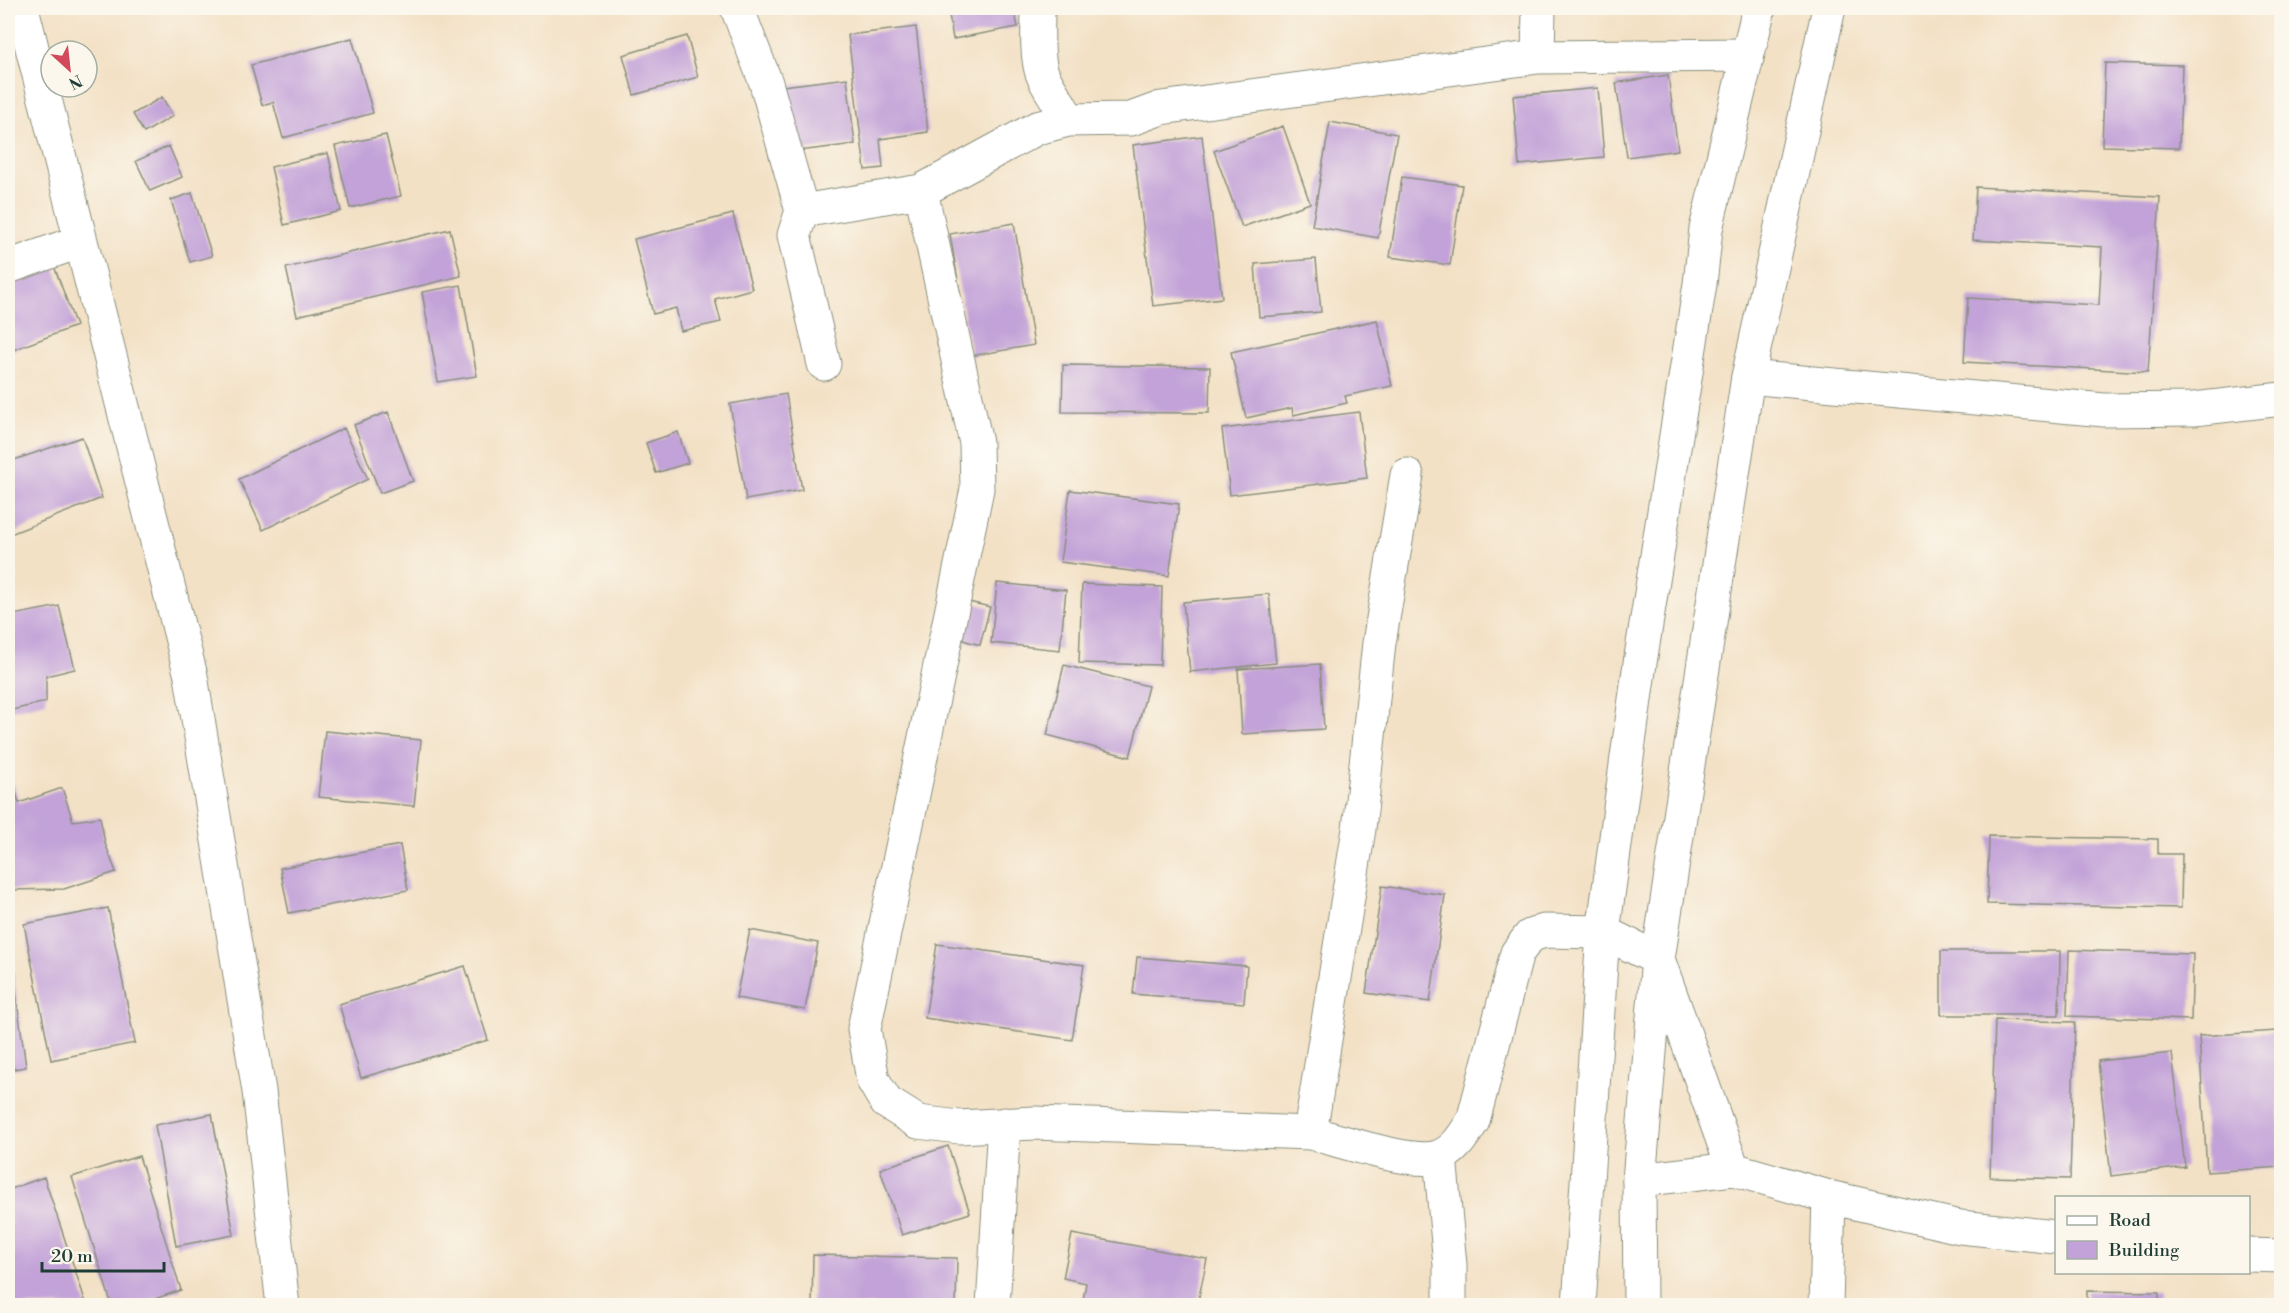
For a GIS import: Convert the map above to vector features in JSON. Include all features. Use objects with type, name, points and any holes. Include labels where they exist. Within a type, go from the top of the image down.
[{"type":"street","points":[[22,8],[190,676],[259,1091],[283,1305]]},
{"type":"street","points":[[737,8],[766,83],[802,211],[794,235],[824,364]]},
{"type":"street","points":[[1038,8],[1041,70],[1049,88],[1062,105],[1068,120]]},
{"type":"street","points":[[1538,57],[1539,8]]},
{"type":"street","points":[[1579,1305],[1603,932],[1640,663],[1700,284],[1706,229],[1759,8]]},
{"type":"street","points":[[1640,1305],[1639,1180],[1658,959],[1748,377],[1829,8]]},
{"type":"street","points":[[802,211],[921,191],[1037,128],[1068,120],[1131,119],[1161,108],[1538,57],[1747,55]]},
{"type":"street","points":[[921,191],[976,443],[976,489],[864,1029],[873,1080],[886,1102],[918,1122],[959,1127],[1004,1124],[1310,1133],[1420,1160],[1440,1156],[1460,1142],[1473,1121],[1517,953],[1530,936],[1544,931],[1603,932],[1658,959],[1733,1169]]},
{"type":"street","points":[[8,267],[81,241]]},
{"type":"street","points":[[1748,377],[2104,410],[2194,409],[2282,399]]},
{"type":"street","points":[[1310,1133],[1359,829],[1379,643],[1407,475]]},
{"type":"street","points":[[993,1305],[1004,1124]]},
{"type":"street","points":[[1440,1156],[1450,1265],[1450,1305]]},
{"type":"street","points":[[1639,1180],[1733,1169],[1829,1197],[1960,1227],[2055,1238]]},
{"type":"street","points":[[1826,1305],[1829,1197]]},
{"type":"street","points":[[2250,1255],[2282,1256]]},
{"type":"building","points":[[948,8],[1014,8],[1018,27],[953,39]]},
{"type":"building","points":[[916,27],[928,132],[880,139],[883,168],[865,170],[848,35]]},
{"type":"building","points":[[687,36],[698,77],[634,95],[623,55]]},
{"type":"building","points":[[352,38],[373,113],[283,138],[273,102],[262,105],[251,65]]},
{"type":"building","points":[[2105,63],[2182,65],[2179,148],[2102,146]]},
{"type":"building","points":[[1668,75],[1678,150],[1627,157],[1616,83]]},
{"type":"building","points":[[847,78],[855,144],[791,152],[783,86]]},
{"type":"building","points":[[1598,88],[1604,157],[1519,165],[1513,96]]},
{"type":"building","points":[[162,97],[173,116],[144,133],[133,114]]},
{"type":"building","points":[[1330,122],[1397,134],[1378,238],[1312,226]]},
{"type":"building","points":[[1283,126],[1310,203],[1242,227],[1214,151]]},
{"type":"building","points":[[386,135],[401,196],[350,208],[335,146]]},
{"type":"building","points":[[1202,136],[1222,298],[1153,306],[1133,145]]},
{"type":"building","points":[[169,146],[182,177],[150,191],[136,161]]},
{"type":"building","points":[[328,153],[341,211],[284,225],[271,167]]},
{"type":"building","points":[[1402,177],[1462,185],[1450,265],[1390,257]]},
{"type":"building","points":[[1976,187],[2160,197],[2148,372],[1964,362],[1968,298],[2099,305],[2102,247],[1973,240]]},
{"type":"building","points":[[192,193],[212,256],[190,262],[171,200]]},
{"type":"building","points":[[733,214],[752,289],[715,299],[721,322],[681,331],[676,308],[653,314],[634,239]]},
{"type":"building","points":[[1014,223],[1034,345],[971,356],[950,234]]},
{"type":"building","points":[[450,229],[461,276],[297,316],[286,268]]},
{"type":"building","points":[[1316,259],[1321,312],[1259,317],[1255,264]]},
{"type":"building","points":[[53,263],[76,326],[8,352],[8,282]]},
{"type":"building","points":[[461,285],[477,376],[438,382],[422,292]]},
{"type":"building","points":[[1377,320],[1392,386],[1345,396],[1347,403],[1293,415],[1292,408],[1246,418],[1231,352]]},
{"type":"building","points":[[1063,365],[1210,367],[1209,413],[1062,412]]},
{"type":"building","points":[[786,394],[802,490],[746,500],[730,404]]},
{"type":"building","points":[[388,412],[413,481],[380,493],[354,425]]},
{"type":"building","points":[[1359,412],[1367,478],[1230,495],[1222,429]]},
{"type":"building","points":[[344,428],[368,479],[263,530],[239,479]]},
{"type":"building","points":[[678,432],[688,463],[656,473],[646,443]]},
{"type":"building","points":[[82,437],[102,498],[8,535],[8,462]]},
{"type":"building","points":[[1070,490],[1179,504],[1169,576],[1060,562]]},
{"type":"building","points":[[997,583],[1066,590],[1060,650],[991,643]]},
{"type":"building","points":[[1082,584],[1162,587],[1160,665],[1079,663]]},
{"type":"building","points":[[1269,594],[1276,663],[1190,672],[1183,602]]},
{"type":"building","points":[[969,602],[990,607],[980,645],[959,639]]},
{"type":"building","points":[[59,606],[75,669],[46,676],[46,702],[8,711],[8,616]]},
{"type":"building","points":[[1320,664],[1324,729],[1242,734],[1238,669]]},
{"type":"building","points":[[1064,665],[1148,686],[1130,757],[1047,735]]},
{"type":"building","points":[[325,731],[421,740],[414,806],[318,797]]},
{"type":"building","points":[[8,781],[13,782],[19,803],[62,788],[73,821],[100,817],[105,843],[116,872],[64,889],[8,890]]},
{"type":"building","points":[[1989,836],[2158,839],[2158,854],[2182,854],[2181,908],[1987,904]]},
{"type":"building","points":[[400,845],[408,890],[289,913],[280,868]]},
{"type":"building","points":[[1382,886],[1445,895],[1430,1002],[1366,993]]},
{"type":"building","points":[[108,908],[135,1043],[51,1060],[24,924]]},
{"type":"building","points":[[750,930],[818,943],[805,1010],[736,998]]},
{"type":"building","points":[[937,944],[1084,965],[1072,1040],[925,1018]]},
{"type":"building","points":[[2069,950],[2193,954],[2191,1020],[2067,1016]]},
{"type":"building","points":[[1941,951],[2060,951],[2059,1015],[1941,1015]]},
{"type":"building","points":[[1137,957],[1247,966],[1244,1003],[1133,994]]},
{"type":"building","points":[[12,964],[26,1067],[8,1070],[8,965]]},
{"type":"building","points":[[465,966],[488,1040],[361,1078],[339,1004]]},
{"type":"building","points":[[1995,1020],[2075,1022],[2070,1179],[1990,1177]]},
{"type":"building","points":[[2277,1031],[2282,1167],[2207,1172],[2199,1036]]},
{"type":"building","points":[[2172,1053],[2185,1167],[2111,1176],[2098,1061]]},
{"type":"building","points":[[212,1114],[234,1235],[176,1246],[155,1125]]},
{"type":"building","points":[[948,1146],[970,1213],[902,1235],[880,1169]]},
{"type":"building","points":[[139,1156],[181,1290],[134,1306],[112,1306],[72,1177]]},
{"type":"building","points":[[44,1177],[87,1306],[9,1306],[8,1190]]},
{"type":"building","points":[[1072,1234],[1207,1259],[1197,1306],[1082,1306],[1086,1283],[1063,1278]]},
{"type":"building","points":[[813,1255],[957,1258],[956,1306],[812,1306]]},
{"type":"building","points":[[2087,1291],[2159,1292],[2159,1306],[2087,1306]]}]
